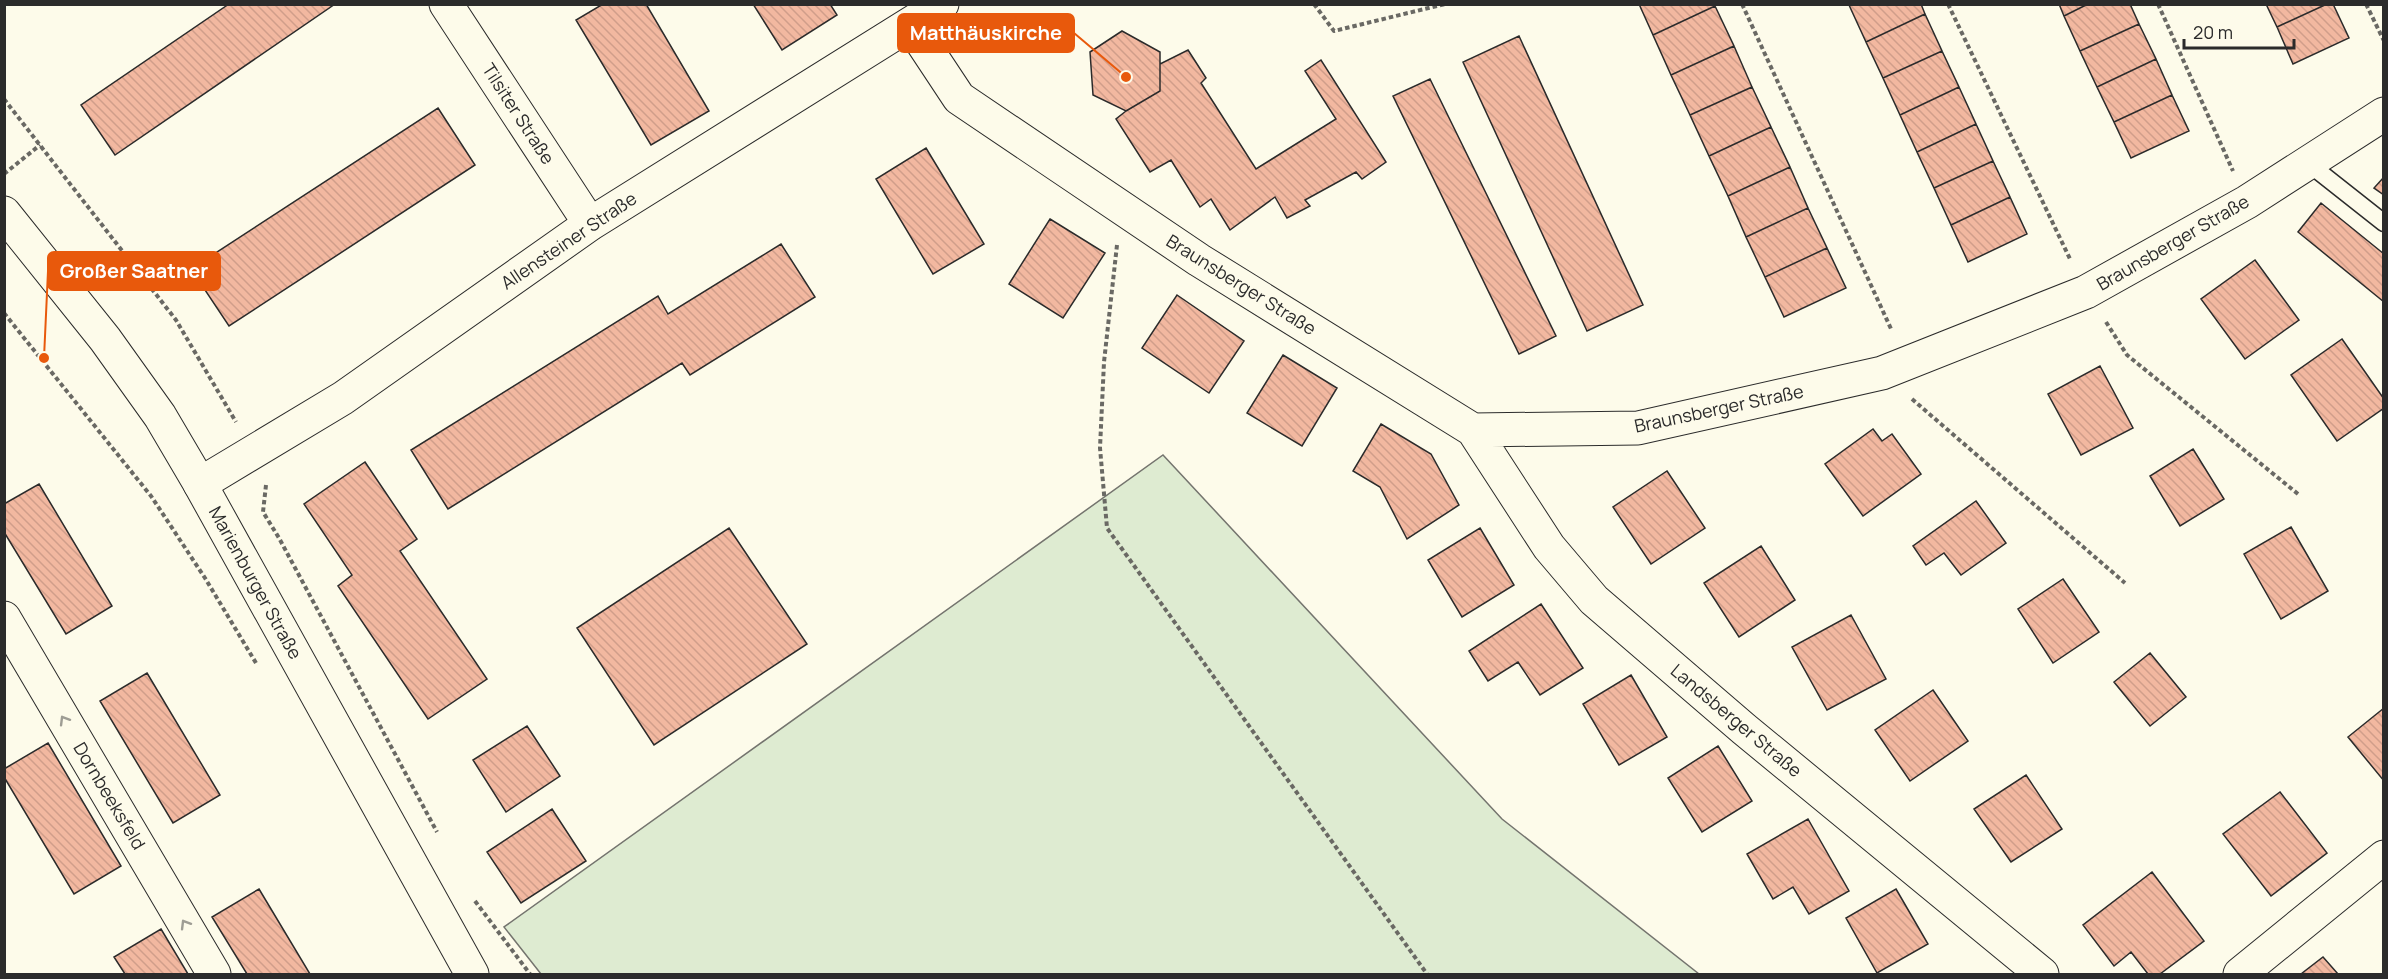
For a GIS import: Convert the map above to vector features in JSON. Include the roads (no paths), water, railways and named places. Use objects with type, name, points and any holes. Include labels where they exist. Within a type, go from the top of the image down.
[{"type":"street","name":"Allensteiner Straße","points":[[200,484],[343,398],[590,224],[942,4]]},
{"type":"street","name":"Tilsiter Straße","points":[[457,9],[590,224]]},
{"type":"street","name":"Braunsberger Straße","points":[[910,24],[958,98],[1198,260],[1473,430],[1638,428],[1895,369],[2086,292],[2247,202],[2384,114]]},
{"type":"street","name":"Marienburger Straße","points":[[4,213],[105,339],[160,416],[472,975]]},
{"type":"street","name":"Landsberger Straße","points":[[1473,430],[1549,547],[1594,600],[1744,729],[2042,975]]},
{"type":"street","name":"Dornbeeksfeld","points":[[4,618],[214,975]]},
{"type":"street","points":[[2240,975],[2384,857]]},
{"type":"lane","points":[[2308,163],[2384,223]]},
{"type":"place","name":"Matthäuskirche","points":[[1126,77]]},
{"type":"place","name":"Großer Saatner","points":[[44,358]]}]
